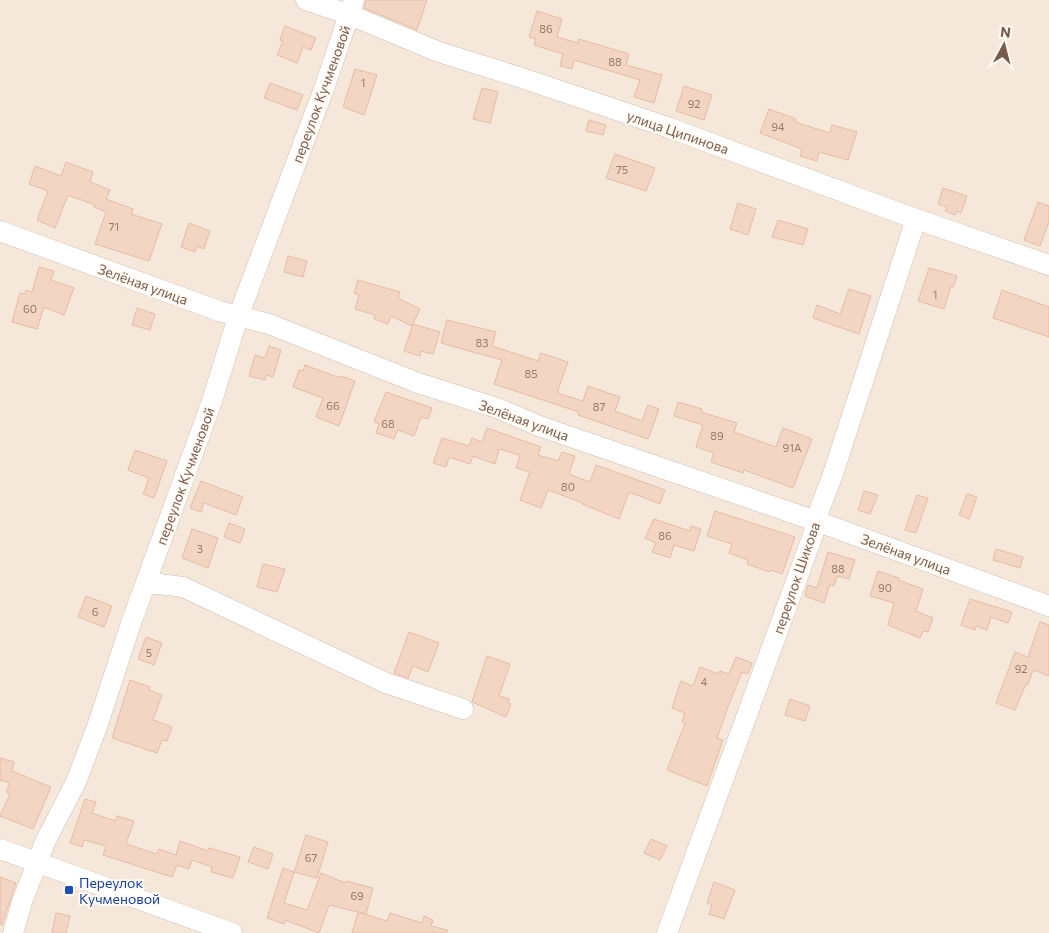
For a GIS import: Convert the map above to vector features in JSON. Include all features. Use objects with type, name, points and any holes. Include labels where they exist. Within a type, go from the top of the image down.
[{"type":"street","name":"улица Ципинова","points":[[306,0],[352,8],[439,52],[667,127],[1049,266]]},
{"type":"street","name":"переулок Кучменовой","points":[[13,933],[37,862],[55,820],[76,782],[98,724],[145,585],[211,404],[238,317],[352,8]]},
{"type":"street","name":"переулок Шикова","points":[[667,933],[807,552],[916,219]]},
{"type":"street","name":"Зелёная улица","points":[[0,231],[238,317],[269,324],[418,383],[497,408],[539,426],[816,522],[1049,606]]},
{"type":"street","points":[[145,585],[165,584],[183,587],[386,684],[463,709]]},
{"type":"street","points":[[0,849],[232,933]]},
{"type":"shaded area","points":[[0,0],[1049,0],[1049,933],[0,933]]},
{"type":"building","points":[[366,0],[427,0],[417,30],[364,8]]},
{"type":"building","points":[[537,11],[562,19],[557,37],[578,43],[579,39],[629,54],[626,65],[662,75],[654,103],[634,97],[640,80],[574,60],[572,69],[560,66],[563,54],[534,45],[536,39],[529,37]]},
{"type":"building","points":[[285,26],[316,38],[311,50],[303,47],[297,63],[277,55],[283,41],[280,40]]},
{"type":"building","points":[[355,69],[377,75],[364,115],[343,107]]},
{"type":"building","points":[[270,83],[303,95],[297,110],[264,98]]},
{"type":"building","points":[[684,86],[712,95],[704,120],[676,111]]},
{"type":"building","points":[[482,88],[498,92],[490,123],[473,119]]},
{"type":"building","points":[[769,109],[796,119],[795,122],[830,133],[832,125],[857,132],[848,160],[819,152],[817,161],[800,156],[802,149],[760,133]]},
{"type":"building","points":[[589,120],[606,125],[603,135],[586,131]]},
{"type":"building","points":[[615,154],[655,168],[646,191],[606,178]]},
{"type":"building","points":[[66,162],[93,172],[90,182],[110,190],[106,199],[133,209],[131,214],[162,224],[149,261],[95,244],[106,212],[94,207],[95,205],[68,195],[55,228],[37,220],[48,191],[29,184],[35,166],[61,176]]},
{"type":"building","points":[[943,188],[967,196],[961,213],[957,211],[955,215],[945,211],[947,207],[938,204]]},
{"type":"building","points":[[1038,202],[1049,206],[1049,222],[1040,246],[1024,240]]},
{"type":"building","points":[[738,203],[756,209],[748,235],[730,229]]},
{"type":"building","points":[[778,220],[808,229],[803,245],[772,237]]},
{"type":"building","points":[[189,223],[210,231],[204,249],[197,246],[195,252],[181,247]]},
{"type":"building","points":[[288,256],[307,261],[303,277],[284,272]]},
{"type":"building","points":[[39,267],[54,271],[51,280],[74,288],[64,315],[44,307],[37,329],[12,322],[20,293],[25,294],[26,290],[32,292]]},
{"type":"building","points":[[929,268],[957,276],[953,287],[951,286],[944,309],[918,301]]},
{"type":"building","points":[[358,280],[400,292],[398,298],[420,309],[412,326],[391,316],[388,324],[374,319],[375,315],[355,309],[359,295],[354,293]]},
{"type":"building","points":[[849,289],[871,296],[859,334],[813,318],[817,305],[840,314]]},
{"type":"building","points":[[1002,290],[1049,307],[1049,337],[993,318]]},
{"type":"building","points":[[137,308],[155,314],[150,330],[132,325]]},
{"type":"building","points":[[447,320],[496,332],[492,346],[538,361],[541,353],[568,362],[557,393],[583,401],[588,386],[620,397],[615,411],[642,421],[648,405],[659,409],[648,439],[578,415],[579,412],[494,384],[502,360],[441,343]]},
{"type":"building","points":[[413,324],[440,332],[433,354],[421,351],[420,356],[404,351]]},
{"type":"building","points":[[269,346],[281,350],[273,377],[266,375],[265,380],[249,376],[255,355],[265,358]]},
{"type":"building","points":[[305,365],[340,378],[341,376],[355,381],[339,426],[316,417],[323,398],[293,387],[299,370],[303,371]]},
{"type":"building","points":[[386,392],[432,408],[428,419],[421,417],[414,436],[398,430],[394,439],[376,433],[379,424],[374,422]]},
{"type":"building","points":[[678,402],[702,409],[701,412],[737,423],[734,432],[776,447],[783,428],[812,439],[793,488],[744,470],[743,473],[711,462],[714,453],[696,447],[703,425],[674,416]]},
{"type":"building","points":[[487,428],[541,447],[538,455],[558,461],[562,452],[575,456],[569,474],[590,482],[596,465],[665,490],[660,504],[629,492],[619,519],[548,490],[541,508],[520,500],[530,472],[516,468],[520,455],[499,449],[495,464],[473,456],[470,464],[449,457],[446,467],[433,463],[442,438],[469,446],[472,438],[482,442]]},
{"type":"building","points":[[135,450],[167,461],[154,498],[143,494],[149,478],[128,470]]},
{"type":"building","points":[[201,481],[243,497],[236,515],[204,503],[201,512],[190,508]]},
{"type":"building","points":[[864,491],[878,495],[870,514],[858,510]]},
{"type":"building","points":[[967,494],[977,497],[969,519],[959,515]]},
{"type":"building","points":[[917,495],[928,498],[916,533],[905,530]]},
{"type":"building","points":[[715,511],[795,537],[782,574],[747,564],[748,560],[729,553],[732,544],[707,536]]},
{"type":"building","points":[[654,519],[690,531],[691,526],[701,529],[694,551],[674,545],[670,558],[652,552],[656,543],[645,538]]},
{"type":"building","points":[[229,523],[245,529],[240,543],[224,537]]},
{"type":"building","points":[[192,529],[218,538],[208,568],[182,558]]},
{"type":"building","points":[[996,549],[1023,557],[1020,568],[993,560]]},
{"type":"building","points":[[828,552],[855,560],[849,579],[837,576],[834,586],[830,584],[824,603],[805,596],[808,585],[817,588]]},
{"type":"building","points":[[263,564],[285,569],[277,592],[257,587]]},
{"type":"building","points":[[878,571],[923,589],[916,611],[933,618],[928,632],[923,631],[920,638],[888,625],[894,603],[870,596]]},
{"type":"building","points":[[86,596],[112,606],[104,627],[78,617]]},
{"type":"building","points":[[970,599],[1012,612],[1008,623],[991,617],[987,630],[976,626],[975,630],[961,625]]},
{"type":"building","points":[[1040,622],[1049,625],[1049,676],[1033,670],[1028,685],[1026,684],[1015,710],[996,703],[1015,652],[1028,657]]},
{"type":"building","points":[[409,632],[439,643],[428,672],[413,666],[408,678],[394,673]]},
{"type":"building","points":[[146,637],[162,643],[154,665],[138,659]]},
{"type":"building","points":[[487,656],[510,664],[499,696],[509,699],[508,703],[511,704],[506,717],[472,702]]},
{"type":"building","points":[[736,657],[752,663],[748,674],[742,672],[729,704],[717,738],[723,740],[707,786],[667,770],[685,723],[682,722],[685,713],[672,708],[681,681],[693,686],[700,667],[719,674],[720,671],[729,674]]},
{"type":"building","points":[[130,680],[150,687],[149,690],[162,695],[153,720],[172,727],[167,741],[162,740],[157,753],[112,738]]},
{"type":"building","points":[[790,699],[810,706],[805,721],[785,715]]},
{"type":"building","points":[[0,758],[14,762],[12,771],[51,787],[33,829],[0,816],[10,794],[6,792],[10,783],[0,780]]},
{"type":"building","points":[[85,799],[96,802],[92,813],[115,821],[117,816],[134,821],[126,844],[157,854],[159,849],[176,855],[180,841],[208,851],[209,848],[240,857],[233,878],[211,872],[212,867],[192,860],[189,869],[177,865],[172,877],[103,855],[106,846],[84,840],[82,847],[70,843]]},
{"type":"building","points":[[306,835],[328,842],[317,878],[294,872]]},
{"type":"building","points":[[651,839],[667,846],[660,860],[644,853]]},
{"type":"building","points":[[254,847],[273,854],[268,869],[248,862]]},
{"type":"building","points":[[283,868],[294,872],[284,903],[307,910],[321,873],[345,883],[346,881],[373,888],[366,914],[329,905],[319,933],[285,920],[284,924],[267,918]]},
{"type":"building","points":[[0,877],[16,883],[2,925],[0,924]]},
{"type":"building","points":[[714,882],[735,890],[724,919],[709,914],[712,905],[707,903]]},
{"type":"building","points":[[358,912],[387,921],[390,913],[422,923],[424,916],[433,920],[431,926],[447,930],[447,933],[352,933]]},
{"type":"building","points":[[56,913],[70,916],[66,933],[52,933]]},
{"type":"place","name":"Переулок Кучменовой","points":[[69,890]]}]
